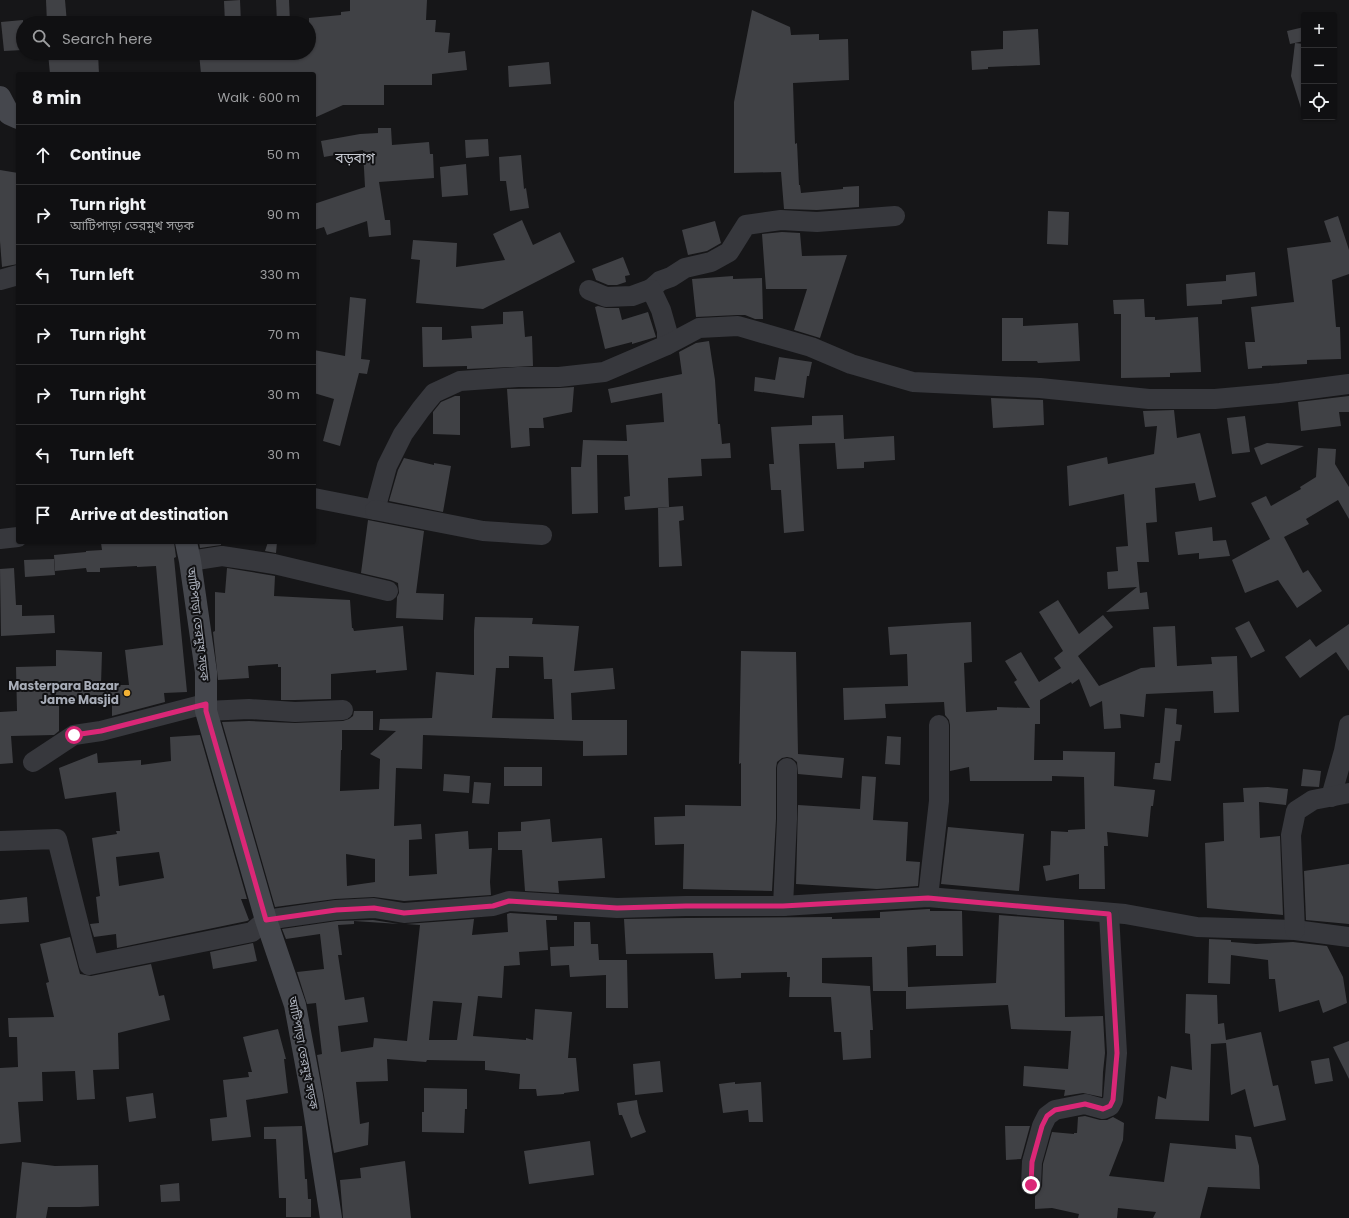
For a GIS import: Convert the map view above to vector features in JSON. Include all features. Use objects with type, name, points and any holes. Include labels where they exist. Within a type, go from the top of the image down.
[{"type":"main road","points":[[0,97],[9,114],[16,117]]},
{"type":"main road","name":"আটিপাড়া তেরমুখ সড়ক","points":[[188,551],[206,672],[206,708],[266,920],[295,1005],[313,1104],[331,1218]]},
{"type":"street","points":[[589,290],[606,297],[632,296],[651,289],[660,281],[671,277],[686,268],[711,262],[729,252],[746,224],[781,220],[823,221],[895,216]]},
{"type":"street","points":[[0,280],[16,276]]},
{"type":"street","points":[[651,289],[661,310],[667,331],[667,345]]},
{"type":"street","points":[[375,510],[387,466],[404,434],[434,393],[460,381],[518,377],[559,377],[604,372],[667,345],[699,328],[738,326],[811,347],[851,364],[912,382],[1040,388],[1149,399],[1215,399],[1280,393],[1349,384]]},
{"type":"street","points":[[316,498],[483,531],[542,534]]},
{"type":"street","points":[[0,539],[16,537]]},
{"type":"street","points":[[188,551],[274,564],[388,591]]},
{"type":"street","points":[[33,762],[74,735],[101,731],[206,708],[295,712],[343,710]]},
{"type":"street","points":[[928,898],[939,801],[939,725]]},
{"type":"street","points":[[1295,930],[1291,835],[1296,811],[1313,800],[1340,795],[1344,751],[1349,725]]},
{"type":"street","points":[[783,906],[787,820],[787,768]]},
{"type":"street","points":[[0,841],[57,839],[89,965],[252,932],[266,920],[336,910],[374,908],[404,913],[493,906],[509,901],[617,908],[783,906],[928,898],[1109,914],[1125,914],[1197,927],[1295,930],[1349,937]]},
{"type":"street","points":[[1031,1185],[1032,1162],[1042,1126],[1047,1116],[1055,1110],[1085,1104],[1103,1109],[1110,1106],[1113,1100],[1117,1053],[1109,914]]},
{"type":"building","points":[[46,0],[65,0],[66,16],[47,16]]},
{"type":"building","points":[[240,0],[241,16],[225,16],[224,1]]},
{"type":"building","points":[[276,0],[289,0],[290,16],[277,16]]},
{"type":"building","points":[[350,0],[427,0],[426,20],[436,20],[435,32],[450,33],[448,53],[465,51],[467,70],[432,74],[432,85],[384,85],[384,105],[343,105],[316,117],[316,72],[201,72],[200,60],[316,60],[316,17],[341,15],[341,12],[350,11]]},
{"type":"building","points":[[752,10],[790,27],[791,35],[819,34],[819,40],[848,39],[849,80],[793,83],[795,144],[797,143],[799,185],[801,193],[859,186],[859,207],[817,210],[784,209],[781,172],[734,173],[734,102]]},
{"type":"building","points":[[16,21],[16,50],[4,51],[1,22]]},
{"type":"building","points":[[1301,28],[1301,42],[1290,44],[1287,31]]},
{"type":"building","points":[[1038,29],[1040,65],[988,67],[988,69],[972,70],[971,51],[1003,49],[1003,31]]},
{"type":"building","points":[[1295,43],[1301,44],[1301,108],[1291,76]]},
{"type":"building","points":[[49,60],[98,60],[99,72],[50,72]]},
{"type":"building","points":[[549,62],[551,84],[509,87],[508,66]]},
{"type":"building","points":[[378,128],[391,128],[392,145],[429,142],[430,154],[433,154],[434,178],[379,182],[385,220],[390,220],[391,235],[369,237],[367,221],[327,235],[324,227],[316,229],[316,203],[365,187],[363,150],[324,157],[321,141],[360,134],[378,133]]},
{"type":"building","points":[[488,139],[489,156],[466,158],[465,140]]},
{"type":"building","points":[[521,155],[524,189],[526,188],[529,208],[510,211],[506,181],[500,181],[499,157]]},
{"type":"building","points":[[466,164],[468,195],[442,197],[440,167]]},
{"type":"building","points":[[0,170],[16,173],[16,264],[2,267],[0,241]]},
{"type":"building","points":[[1048,211],[1069,212],[1068,245],[1047,244]]},
{"type":"building","points":[[1338,216],[1349,250],[1349,274],[1332,280],[1336,327],[1340,327],[1341,359],[1307,360],[1307,364],[1262,366],[1262,368],[1248,369],[1245,342],[1255,342],[1251,307],[1294,302],[1287,248],[1331,242],[1324,221]]},
{"type":"building","points":[[522,220],[533,245],[560,232],[575,262],[483,309],[416,303],[420,260],[411,259],[413,240],[457,243],[456,267],[505,260],[493,234]]},
{"type":"building","points":[[715,221],[721,243],[707,251],[688,255],[682,230]]},
{"type":"building","points":[[782,232],[800,233],[802,256],[847,255],[820,338],[794,330],[807,289],[766,289],[762,234]]},
{"type":"building","points":[[623,257],[630,275],[625,276],[626,282],[617,285],[608,285],[596,280],[592,269]]},
{"type":"building","points":[[1255,272],[1257,296],[1222,300],[1222,304],[1187,306],[1186,284],[1226,281],[1226,275]]},
{"type":"building","points":[[733,276],[733,279],[762,278],[763,319],[755,319],[745,315],[696,317],[692,279]]},
{"type":"building","points":[[350,297],[366,299],[361,359],[370,360],[367,374],[359,373],[340,446],[323,441],[334,399],[316,394],[316,350],[345,356]]},
{"type":"building","points":[[1144,299],[1145,317],[1155,317],[1155,320],[1198,317],[1201,372],[1170,373],[1170,377],[1121,378],[1121,314],[1114,314],[1113,300]]},
{"type":"building","points":[[598,306],[606,308],[619,308],[622,320],[648,312],[656,337],[632,344],[632,342],[605,349],[595,307]]},
{"type":"building","points":[[523,311],[525,337],[532,336],[533,366],[467,369],[467,366],[423,367],[422,327],[442,327],[442,340],[472,338],[471,326],[503,324],[503,312]]},
{"type":"building","points":[[1002,318],[1023,318],[1023,326],[1078,323],[1080,361],[1038,363],[1037,361],[1002,361]]},
{"type":"building","points":[[709,341],[715,380],[718,424],[720,424],[722,444],[730,443],[731,458],[701,459],[702,476],[668,478],[669,507],[625,510],[624,497],[630,496],[628,455],[597,455],[598,513],[572,514],[571,467],[581,467],[583,440],[627,441],[626,425],[664,422],[662,393],[611,403],[608,389],[682,374],[679,352],[696,343]]},
{"type":"building","points":[[779,357],[812,362],[809,376],[807,376],[804,398],[754,391],[755,377],[775,380]]},
{"type":"building","points":[[574,387],[572,412],[543,418],[544,428],[529,428],[530,446],[511,448],[507,389]]},
{"type":"building","points":[[455,396],[460,396],[460,435],[433,434],[433,412],[441,402]]},
{"type":"building","points":[[1349,396],[1349,412],[1339,412],[1341,426],[1301,431],[1298,402]]},
{"type":"building","points":[[991,398],[1043,400],[1044,425],[993,428]]},
{"type":"building","points":[[1174,410],[1177,438],[1200,433],[1216,497],[1199,501],[1195,483],[1155,488],[1157,522],[1146,523],[1149,562],[1137,562],[1140,593],[1147,592],[1149,609],[1106,612],[1137,587],[1108,589],[1107,572],[1118,571],[1116,547],[1128,546],[1124,494],[1069,506],[1067,466],[1107,457],[1108,464],[1154,454],[1157,426],[1145,427],[1143,411]]},
{"type":"building","points":[[843,415],[844,439],[894,436],[895,460],[864,462],[864,468],[837,469],[835,443],[799,444],[804,531],[784,533],[781,490],[771,490],[769,464],[774,464],[771,427],[812,425],[812,416]]},
{"type":"building","points":[[1245,416],[1250,452],[1232,454],[1227,418]]},
{"type":"building","points":[[1267,443],[1304,446],[1261,465],[1254,448]]},
{"type":"building","points":[[1318,448],[1336,449],[1335,464],[1349,487],[1349,519],[1338,500],[1306,519],[1309,524],[1284,537],[1303,573],[1308,570],[1322,591],[1297,608],[1278,580],[1245,593],[1232,560],[1270,539],[1251,503],[1266,496],[1271,506],[1301,489],[1300,487],[1316,477]]},
{"type":"building","points":[[404,458],[434,465],[434,463],[451,466],[443,512],[389,501],[398,470]]},
{"type":"building","points":[[683,506],[684,520],[679,521],[682,566],[659,567],[658,508]]},
{"type":"building","points":[[368,520],[424,531],[416,593],[444,594],[443,620],[396,618],[397,597],[399,593],[398,583],[361,573]]},
{"type":"building","points":[[1212,527],[1213,541],[1226,540],[1230,556],[1199,559],[1199,553],[1178,555],[1175,532]]},
{"type":"building","points":[[101,544],[174,544],[176,557],[174,558],[187,692],[164,693],[165,702],[112,716],[112,699],[59,702],[59,731],[54,735],[11,736],[13,763],[0,764],[0,712],[17,711],[16,667],[56,666],[56,650],[102,652],[101,685],[129,685],[125,650],[163,645],[156,566],[100,568],[100,572],[87,572],[86,568],[55,571],[54,555],[102,550]]},
{"type":"building","points":[[199,544],[221,544],[221,545],[200,548]]},
{"type":"building","points":[[267,544],[277,544],[276,553],[265,551]]},
{"type":"building","points":[[54,559],[55,575],[25,577],[24,560]]},
{"type":"building","points":[[14,568],[16,605],[22,605],[22,616],[54,615],[55,633],[1,636],[0,569]]},
{"type":"building","points":[[227,568],[275,576],[274,596],[350,600],[352,628],[354,631],[403,626],[407,670],[376,673],[376,670],[331,674],[331,699],[281,700],[281,667],[278,667],[278,664],[248,666],[249,678],[218,680],[213,632],[215,631],[215,592],[225,593]]},
{"type":"building","points":[[1058,600],[1079,634],[1103,615],[1113,627],[1078,656],[1099,686],[1141,668],[1155,667],[1153,627],[1175,626],[1177,666],[1212,664],[1211,657],[1237,656],[1239,712],[1214,713],[1213,691],[1146,694],[1144,717],[1120,714],[1121,728],[1104,729],[1102,701],[1090,707],[1079,679],[1040,700],[1040,724],[1035,724],[1034,760],[1063,760],[1063,751],[1115,752],[1114,786],[1155,790],[1153,806],[1151,806],[1148,837],[1107,832],[1108,846],[1104,846],[1105,889],[1079,889],[1079,874],[1046,881],[1043,866],[1050,865],[1051,831],[1068,832],[1068,830],[1085,829],[1084,777],[1052,776],[1052,781],[970,781],[969,767],[950,771],[950,725],[949,720],[945,715],[944,702],[885,704],[886,718],[844,720],[843,688],[908,686],[907,654],[890,655],[888,627],[971,622],[972,662],[964,663],[966,712],[997,710],[997,707],[1030,708],[1014,682],[1017,680],[1005,661],[1021,652],[1039,682],[1061,668],[1054,658],[1063,651],[1039,612]]},
{"type":"building","points":[[475,617],[533,618],[532,624],[579,626],[574,671],[613,668],[615,689],[571,693],[572,720],[627,720],[627,755],[583,756],[583,741],[423,735],[422,769],[396,768],[394,826],[421,824],[422,839],[409,840],[409,876],[437,874],[435,834],[468,831],[469,849],[492,848],[490,882],[491,895],[404,901],[374,897],[335,899],[275,907],[222,722],[249,721],[295,723],[343,721],[353,716],[354,711],[373,711],[373,730],[342,730],[340,791],[379,789],[380,759],[370,754],[396,731],[379,730],[380,719],[432,718],[436,672],[474,675]],"holes":[[[509,656],[543,657],[544,679],[552,679],[554,719],[492,718],[496,668],[509,668]],[[346,854],[375,859],[375,882],[347,886]]]},
{"type":"building","points":[[1249,621],[1265,651],[1251,658],[1235,628]]},
{"type":"building","points":[[1349,624],[1349,671],[1336,652],[1300,678],[1285,657],[1310,639],[1316,647]]},
{"type":"building","points":[[741,651],[796,652],[798,754],[844,758],[842,778],[798,774],[797,762],[792,758],[782,758],[777,762],[776,819],[772,891],[683,889],[684,844],[655,845],[654,817],[685,816],[685,805],[741,806],[741,763],[739,764]]},
{"type":"building","points":[[1165,708],[1177,709],[1176,724],[1182,725],[1180,741],[1175,741],[1171,781],[1153,779],[1155,763],[1160,763]]},
{"type":"building","points":[[200,735],[247,899],[241,899],[249,920],[117,948],[116,934],[94,937],[90,924],[99,923],[96,897],[100,896],[92,838],[117,834],[116,831],[120,831],[116,792],[65,799],[59,768],[97,753],[98,763],[141,760],[141,765],[171,761],[170,737]],"holes":[[[159,852],[164,878],[119,886],[116,857]]]},
{"type":"building","points":[[887,736],[901,737],[900,765],[885,764]]},
{"type":"building","points":[[504,767],[542,767],[542,786],[504,786]]},
{"type":"building","points":[[1303,769],[1321,771],[1319,787],[1301,786]]},
{"type":"building","points":[[444,774],[470,776],[469,793],[443,791]]},
{"type":"building","points":[[862,776],[876,777],[873,820],[908,822],[906,861],[920,862],[918,886],[877,889],[796,884],[798,805],[860,809]]},
{"type":"building","points":[[474,782],[491,783],[489,804],[472,803]]},
{"type":"building","points":[[1268,787],[1288,789],[1286,805],[1259,802],[1260,838],[1280,836],[1283,915],[1207,908],[1205,843],[1224,841],[1223,803],[1244,802],[1243,788]]},
{"type":"building","points":[[550,819],[552,842],[602,838],[605,878],[558,881],[559,893],[525,891],[522,850],[498,850],[498,832],[521,831],[521,822]]},
{"type":"building","points":[[948,827],[1024,834],[1019,891],[941,884]]},
{"type":"building","points":[[1349,864],[1349,924],[1306,920],[1304,871]]},
{"type":"building","points":[[27,897],[29,922],[0,924],[0,900]]},
{"type":"building","points":[[930,909],[930,911],[962,911],[963,956],[936,956],[936,945],[907,947],[908,987],[996,983],[999,915],[1064,920],[1065,1017],[1103,1016],[1105,1053],[1102,1097],[1083,1093],[1064,1096],[1065,1090],[1023,1086],[1024,1066],[1068,1069],[1071,1031],[1011,1029],[1008,1005],[906,1009],[906,991],[873,991],[872,957],[822,958],[822,983],[870,986],[873,1030],[870,1030],[871,1058],[843,1060],[841,1032],[834,1032],[831,997],[789,997],[790,977],[787,977],[787,972],[741,973],[741,978],[715,979],[713,953],[626,954],[624,919],[880,918],[880,912]]},
{"type":"building","points":[[507,914],[557,916],[557,920],[546,920],[548,950],[519,952],[520,965],[504,966],[502,998],[478,996],[473,1036],[526,1040],[526,1038],[533,1040],[535,1009],[572,1012],[568,1058],[576,1058],[579,1091],[564,1094],[537,1096],[536,1089],[519,1089],[520,1074],[485,1070],[485,1061],[427,1060],[426,1062],[387,1059],[388,1081],[356,1082],[360,1124],[369,1122],[368,1145],[334,1153],[317,1055],[322,1054],[316,1003],[307,1004],[297,972],[324,969],[320,934],[286,939],[282,929],[337,921],[373,920],[399,924],[354,921],[354,924],[338,925],[342,955],[338,955],[345,1000],[364,997],[368,1022],[338,1026],[341,1052],[373,1047],[374,1038],[407,1041],[420,925],[406,924],[474,919],[472,935],[508,932]],"holes":[[[433,1001],[462,1003],[457,1040],[429,1040]]]},
{"type":"building","points":[[574,922],[590,922],[591,944],[598,944],[599,960],[627,960],[628,1008],[606,1008],[606,975],[570,977],[569,965],[551,966],[550,947],[574,946]]},
{"type":"building","points":[[70,937],[80,974],[91,976],[151,964],[159,996],[164,995],[170,1020],[118,1033],[119,1069],[93,1070],[95,1099],[77,1100],[75,1071],[42,1072],[43,1101],[18,1102],[21,1142],[0,1144],[0,1068],[18,1067],[17,1037],[9,1037],[8,1018],[54,1017],[46,983],[49,982],[40,944]]},
{"type":"building","points":[[1209,939],[1231,940],[1231,942],[1256,944],[1293,942],[1327,946],[1343,977],[1347,1003],[1323,1013],[1319,1000],[1279,1012],[1275,979],[1269,979],[1268,960],[1231,955],[1230,984],[1208,983]]},
{"type":"building","points":[[253,943],[257,961],[213,969],[210,952]]},
{"type":"building","points":[[1186,994],[1217,995],[1218,1024],[1224,1023],[1226,1040],[1261,1032],[1273,1086],[1278,1085],[1286,1120],[1254,1127],[1245,1089],[1231,1095],[1226,1043],[1211,1044],[1209,1121],[1155,1119],[1158,1096],[1166,1099],[1171,1066],[1192,1070],[1190,1034],[1185,1033]]},
{"type":"building","points":[[278,1029],[286,1059],[284,1059],[288,1093],[246,1100],[251,1137],[212,1141],[210,1119],[227,1117],[223,1080],[249,1077],[248,1072],[252,1072],[243,1037]]},
{"type":"building","points":[[1349,1041],[1349,1079],[1333,1047]]},
{"type":"building","points":[[1329,1058],[1333,1081],[1315,1084],[1311,1061]]},
{"type":"building","points":[[660,1061],[663,1092],[635,1095],[633,1064]]},
{"type":"building","points":[[735,1082],[735,1084],[761,1082],[763,1122],[749,1122],[748,1110],[723,1113],[719,1084]]},
{"type":"building","points":[[424,1088],[467,1089],[467,1109],[465,1109],[464,1133],[422,1132]]},
{"type":"building","points":[[153,1093],[156,1118],[129,1122],[126,1097]]},
{"type":"building","points":[[637,1100],[639,1113],[646,1132],[631,1138],[622,1115],[619,1115],[617,1103]]},
{"type":"building","points":[[1085,1116],[1100,1120],[1107,1120],[1113,1117],[1124,1123],[1123,1140],[1109,1176],[1164,1182],[1170,1143],[1236,1149],[1235,1135],[1251,1137],[1259,1166],[1260,1189],[1208,1187],[1200,1218],[1153,1218],[1156,1212],[1118,1208],[1117,1218],[1078,1218],[1079,1214],[1052,1208],[1035,1209],[1035,1196],[1040,1191],[1042,1186],[1043,1164],[1052,1132],[1077,1133],[1078,1117]]},
{"type":"building","points":[[302,1126],[305,1179],[307,1179],[308,1199],[311,1199],[311,1217],[286,1217],[286,1198],[279,1198],[276,1139],[264,1139],[264,1127]]},
{"type":"building","points":[[1005,1126],[1030,1126],[1021,1159],[1006,1160]]},
{"type":"building","points":[[590,1141],[594,1175],[529,1184],[524,1151]]},
{"type":"building","points":[[405,1161],[411,1218],[343,1218],[340,1180],[361,1178],[360,1168]]},
{"type":"building","points":[[22,1162],[55,1166],[98,1165],[99,1206],[48,1207],[46,1218],[16,1218]]},
{"type":"building","points":[[179,1183],[180,1201],[161,1202],[160,1185]]},
{"type":"place","name":"Masterpara Bazar Jame Masjid","points":[[127,693]]},
{"type":"district","name":"বড়বাগ","points":[[355,158]]},
{"type":"route","points":[[74,735],[101,731],[119,725],[206,704],[206,711],[266,920],[336,910],[374,908],[404,913],[493,906],[509,901],[617,908],[783,906],[928,898],[1109,914],[1117,1053],[1113,1100],[1110,1106],[1103,1109],[1085,1104],[1055,1110],[1047,1116],[1042,1126],[1032,1162],[1031,1185]]}]
